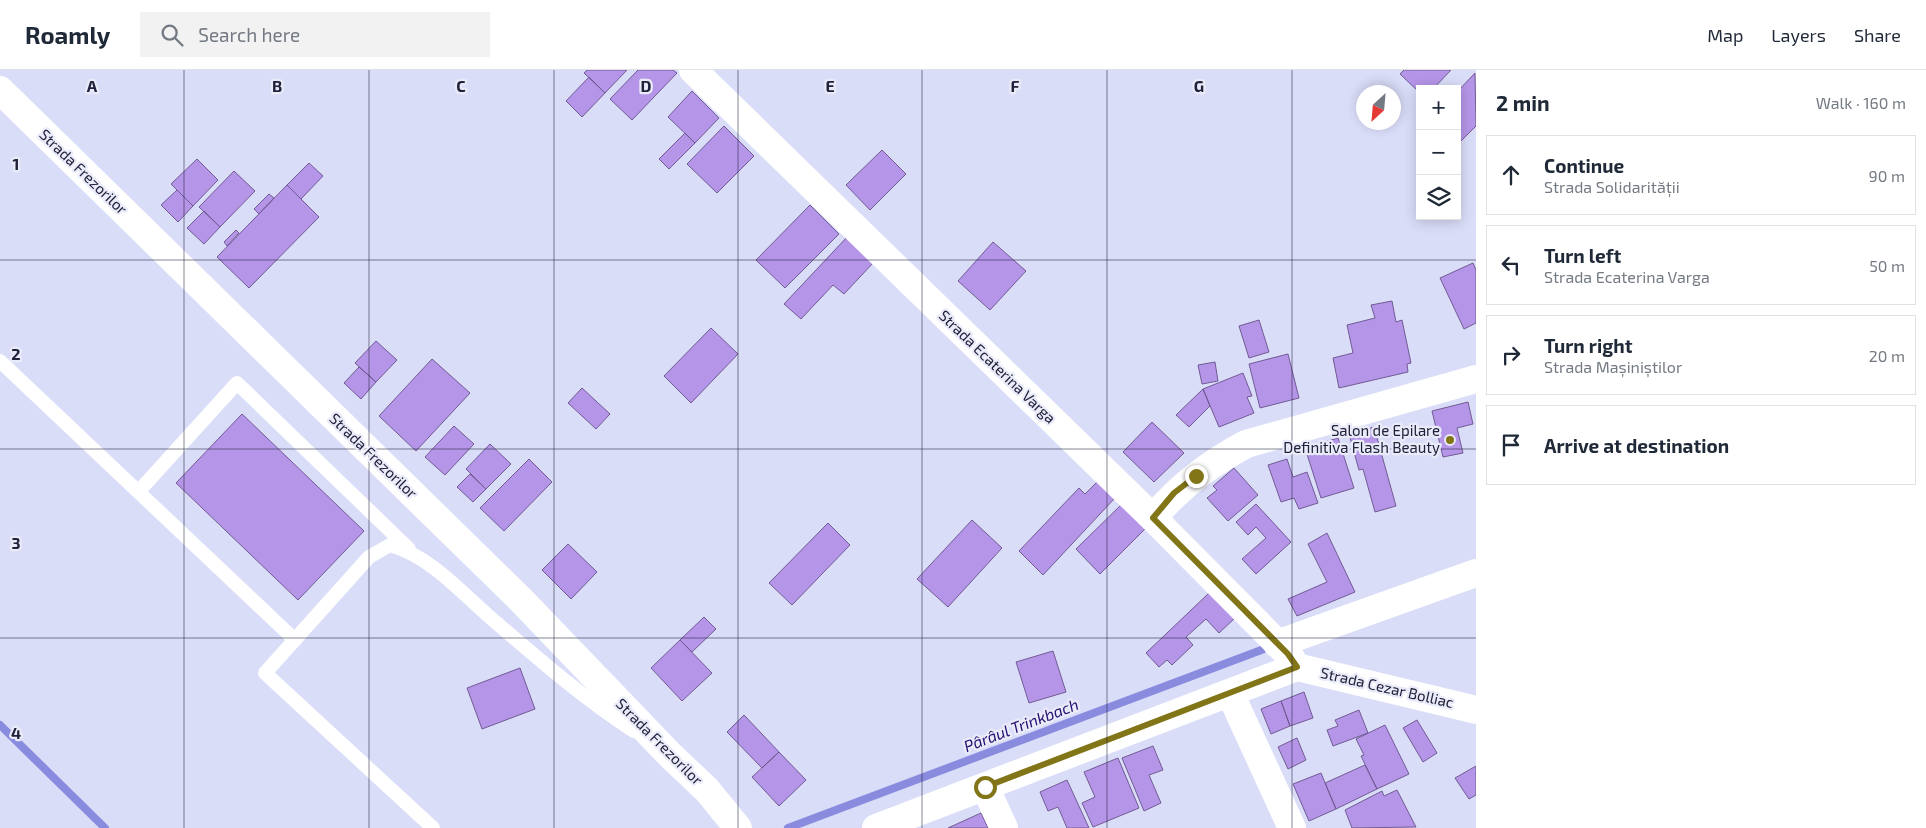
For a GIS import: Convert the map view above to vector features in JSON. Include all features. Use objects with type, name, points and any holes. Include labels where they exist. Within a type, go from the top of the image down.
[{"type":"street","name":"Strada Ecaterina Varga","points":[[693,70],[1153,518],[1288,654],[1297,667]]},
{"type":"street","name":"Strada Frezorilor","points":[[0,90],[522,600],[670,755],[707,790],[738,828]]},
{"type":"street","points":[[1153,518],[1174,493],[1222,456],[1246,444],[1476,379]]},
{"type":"street","points":[[1277,644],[1476,573]]},
{"type":"street","points":[[876,828],[1297,667]]},
{"type":"street","name":"Strada Cezar Bolliac","points":[[1297,667],[1476,710]]},
{"type":"street","points":[[1230,693],[1292,828]]},
{"type":"street","points":[[985,787],[1004,828]]},
{"type":"lane","points":[[0,361],[295,640]]},
{"type":"lane","points":[[139,491],[237,383],[410,550],[608,714],[670,755]]},
{"type":"lane","points":[[410,550],[390,545],[369,557],[265,673],[433,828]]},
{"type":"building","points":[[587,70],[627,70],[605,93],[584,73]]},
{"type":"building","points":[[638,70],[673,70],[677,73],[632,120],[610,99]]},
{"type":"building","points":[[1404,70],[1451,70],[1437,85],[1416,85],[1416,89],[1400,74]]},
{"type":"building","points":[[1475,73],[1476,126],[1461,141],[1461,130],[1461,88]]},
{"type":"building","points":[[589,77],[605,93],[582,117],[566,101]]},
{"type":"building","points":[[692,91],[719,118],[695,143],[668,117]]},
{"type":"building","points":[[724,126],[754,156],[717,193],[687,164]]},
{"type":"building","points":[[685,133],[695,143],[669,169],[659,159]]},
{"type":"building","points":[[882,150],[906,174],[870,210],[846,185]]},
{"type":"building","points":[[197,159],[218,180],[193,206],[171,184]]},
{"type":"building","points":[[309,163],[323,176],[301,199],[287,185]]},
{"type":"building","points":[[234,171],[255,191],[220,227],[199,207]]},
{"type":"building","points":[[287,185],[319,217],[249,288],[217,257]]},
{"type":"building","points":[[177,190],[193,206],[178,222],[161,205]]},
{"type":"building","points":[[269,194],[274,198],[259,214],[254,209]]},
{"type":"building","points":[[810,205],[839,234],[785,288],[756,260]]},
{"type":"building","points":[[204,211],[220,227],[204,244],[187,228]]},
{"type":"building","points":[[236,230],[239,233],[227,246],[224,242]]},
{"type":"building","points":[[848,236],[874,262],[844,294],[833,285],[801,319],[784,304]]},
{"type":"building","points":[[993,242],[1026,271],[990,310],[958,281]]},
{"type":"building","points":[[1473,263],[1476,270],[1476,323],[1464,329],[1440,278]]},
{"type":"building","points":[[1392,301],[1396,322],[1402,320],[1411,363],[1407,364],[1408,372],[1339,388],[1333,358],[1353,353],[1347,325],[1375,318],[1371,305]]},
{"type":"building","points":[[1259,320],[1269,352],[1249,358],[1239,326]]},
{"type":"building","points":[[711,328],[738,354],[691,403],[664,376]]},
{"type":"building","points":[[376,341],[397,360],[376,382],[355,363]]},
{"type":"building","points":[[1288,354],[1299,398],[1260,408],[1249,364]]},
{"type":"building","points":[[432,359],[470,393],[416,451],[379,416]]},
{"type":"building","points":[[1215,362],[1218,381],[1202,384],[1198,365]]},
{"type":"building","points":[[359,367],[376,382],[361,399],[344,383]]},
{"type":"building","points":[[1243,373],[1252,396],[1247,397],[1254,413],[1219,427],[1203,389]]},
{"type":"building","points":[[582,388],[610,414],[596,429],[568,403]]},
{"type":"building","points":[[1203,389],[1210,406],[1189,427],[1176,415]]},
{"type":"building","name":"Salon de Epilare Definitiva Flash Beauty","points":[[1468,402],[1473,424],[1457,428],[1463,453],[1443,457],[1432,411]]},
{"type":"building","points":[[242,414],[364,531],[298,600],[176,483]]},
{"type":"building","points":[[1152,422],[1184,453],[1154,482],[1123,452]]},
{"type":"building","points":[[454,426],[474,444],[445,475],[425,457]]},
{"type":"building","points":[[1374,427],[1396,506],[1375,512],[1363,469],[1359,470],[1349,434]]},
{"type":"building","points":[[1338,438],[1354,488],[1321,498],[1305,448]]},
{"type":"building","points":[[490,444],[511,464],[486,489],[466,469]]},
{"type":"building","points":[[529,459],[552,482],[504,531],[480,508]]},
{"type":"building","points":[[1287,459],[1293,477],[1307,472],[1318,503],[1299,509],[1294,498],[1281,502],[1268,465]]},
{"type":"building","points":[[1234,468],[1258,495],[1228,521],[1207,498],[1217,490],[1213,486]]},
{"type":"building","points":[[470,474],[486,489],[473,502],[457,487]]},
{"type":"building","points":[[1097,482],[1114,499],[1043,575],[1019,551],[1079,488],[1085,494]]},
{"type":"building","points":[[1123,503],[1147,527],[1100,574],[1076,549]]},
{"type":"building","points":[[1256,504],[1291,542],[1256,574],[1242,559],[1266,538],[1256,527],[1248,535],[1236,522]]},
{"type":"building","points":[[972,520],[1002,548],[948,607],[917,579]]},
{"type":"building","points":[[828,523],[850,545],[792,605],[769,583]]},
{"type":"building","points":[[1327,533],[1355,592],[1297,616],[1288,599],[1327,582],[1308,544]]},
{"type":"building","points":[[568,544],[597,572],[571,599],[542,570]]},
{"type":"building","points":[[1210,592],[1235,618],[1219,633],[1206,619],[1186,637],[1193,645],[1172,665],[1167,660],[1159,667],[1146,653]]},
{"type":"building","points":[[704,617],[716,629],[692,652],[680,640]]},
{"type":"building","points":[[680,640],[712,673],[682,701],[651,668]]},
{"type":"building","points":[[1053,651],[1066,692],[1029,703],[1016,662]]},
{"type":"building","points":[[520,668],[535,709],[482,729],[467,688]]},
{"type":"building","points":[[1304,692],[1313,718],[1290,726],[1281,701]]},
{"type":"building","points":[[1281,701],[1290,726],[1271,734],[1261,709]]},
{"type":"building","points":[[1359,710],[1368,733],[1333,746],[1327,730],[1338,726],[1335,720]]},
{"type":"building","points":[[744,715],[779,752],[762,768],[727,732]]},
{"type":"building","points":[[1417,720],[1437,753],[1423,762],[1403,728]]},
{"type":"building","points":[[1385,725],[1409,774],[1377,789],[1361,756],[1364,755],[1356,739]]},
{"type":"building","points":[[1297,738],[1306,760],[1288,769],[1278,747]]},
{"type":"building","points":[[1153,746],[1163,770],[1149,775],[1161,803],[1144,811],[1122,758]]},
{"type":"building","points":[[779,752],[806,780],[779,806],[752,777]]},
{"type":"building","points":[[1118,758],[1139,808],[1093,827],[1082,803],[1095,797],[1084,772]]},
{"type":"building","points":[[1365,765],[1377,789],[1336,809],[1325,783]]},
{"type":"building","points":[[1476,766],[1476,795],[1469,799],[1455,778]]},
{"type":"building","points":[[1321,773],[1336,809],[1309,821],[1293,784]]},
{"type":"building","points":[[1067,780],[1089,828],[1067,828],[1058,807],[1048,811],[1040,792]]},
{"type":"building","points":[[1397,790],[1416,827],[1352,828],[1345,810],[1382,791],[1384,796]]},
{"type":"building","points":[[981,813],[988,828],[948,828]]},
{"type":"waterway","name":"Pârâul Trinkbach","points":[[788,828],[1264,649]]},
{"type":"waterway","name":"Pârâul Trinkbach","points":[[0,725],[105,828]]},
{"type":"place","name":"Salon de Epilare Definitiva Flash Beauty","points":[[1450,440]]},
{"type":"route","points":[[985,787],[1297,667],[1288,654],[1153,518],[1174,493],[1196,476]]}]
